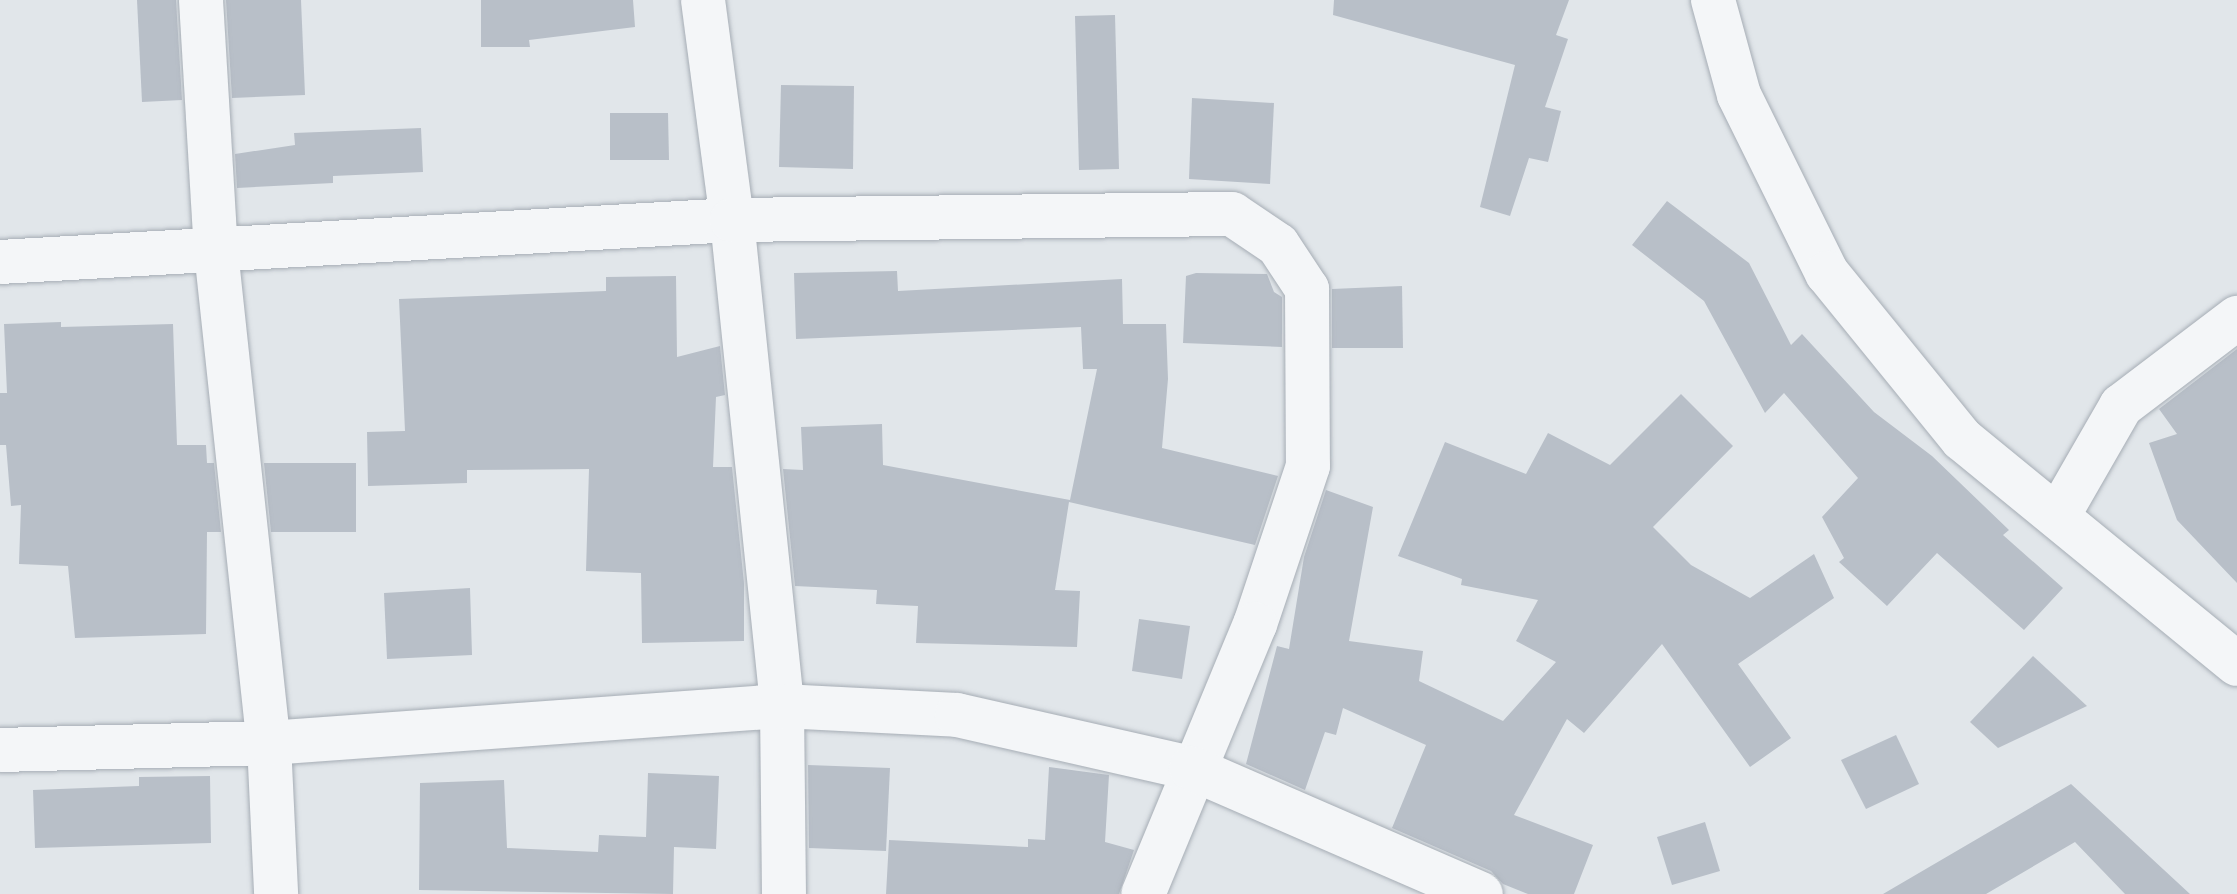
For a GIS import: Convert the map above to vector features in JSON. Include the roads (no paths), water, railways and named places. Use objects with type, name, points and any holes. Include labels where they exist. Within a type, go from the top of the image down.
[{"type":"street","points":[[201,0],[216,251],[269,743],[276,894]]},
{"type":"street","points":[[703,0],[732,220],[782,706],[784,894]]},
{"type":"street","points":[[1713,0],[1739,95],[1827,273],[1962,439],[2059,514],[2237,664]]},
{"type":"street","points":[[0,262],[732,220],[1232,214],[1278,245],[1307,289],[1308,466],[1255,624],[1191,768],[1143,894]]},
{"type":"street","points":[[2059,514],[2121,406],[2237,318]]},
{"type":"street","points":[[0,750],[269,743],[782,706],[957,715],[1191,768],[1481,894]]}]
